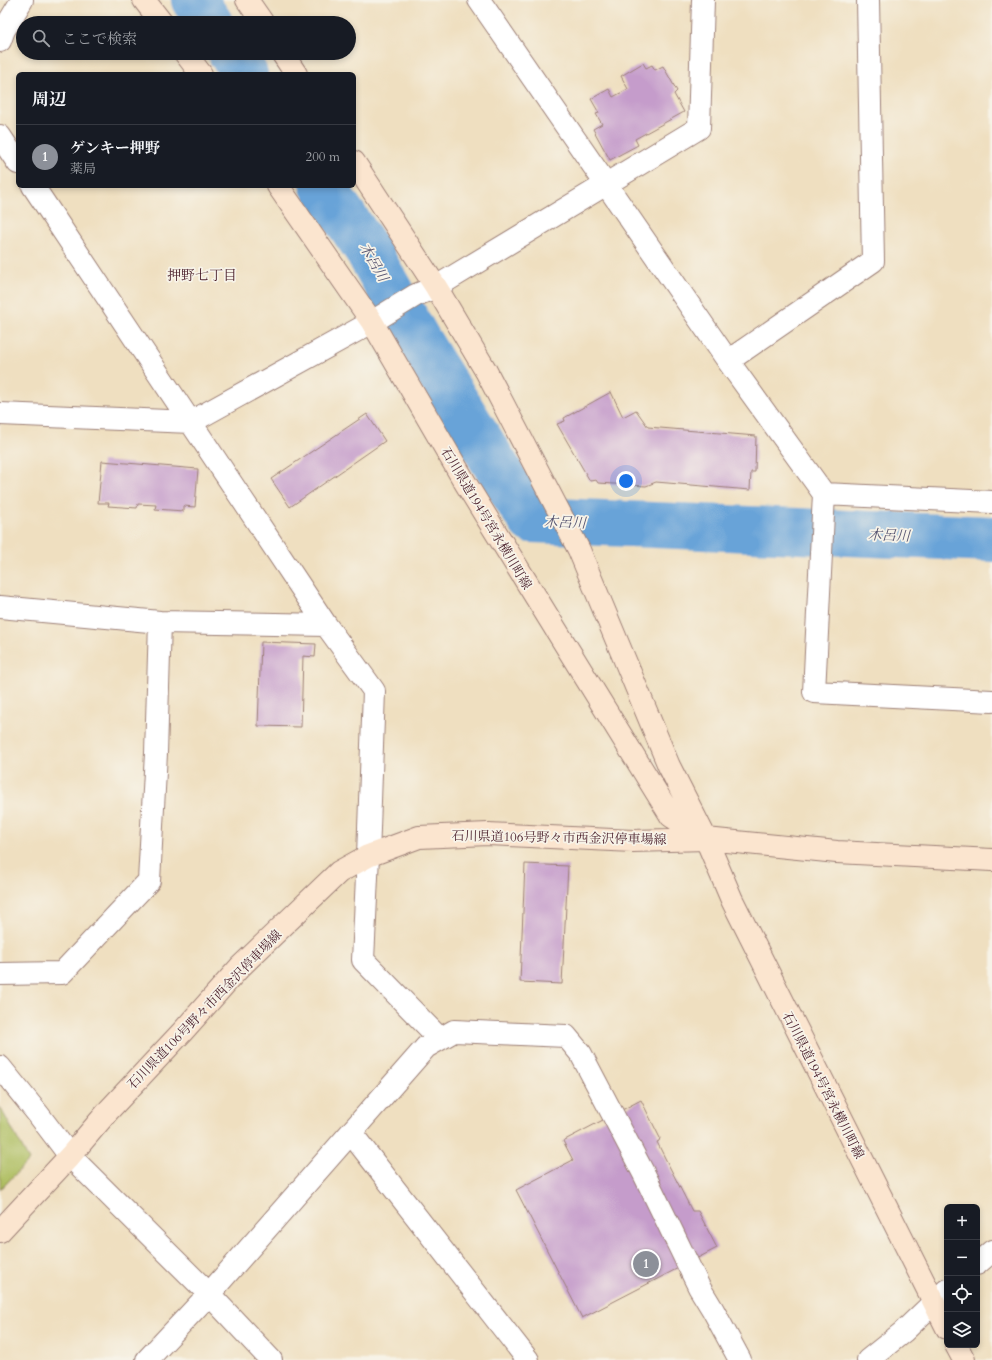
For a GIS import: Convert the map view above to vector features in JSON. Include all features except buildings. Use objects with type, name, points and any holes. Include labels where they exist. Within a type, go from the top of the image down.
[{"type":"main road","points":[[144,0],[157,16]]},
{"type":"main road","points":[[246,0],[258,16]]},
{"type":"main road","points":[[190,60],[199,72]]},
{"type":"main road","points":[[287,60],[295,72]]},
{"type":"main road","name":"石川県道194号宮永横川町線","points":[[356,166],[426,291],[486,371],[579,550],[669,766],[706,839],[732,900],[940,1296],[944,1314]]},
{"type":"main road","name":"石川県道194号宮永横川町線","points":[[279,188],[376,319],[466,484],[671,816],[706,839]]},
{"type":"main road","name":"石川県道106号野々市西金沢停車場線","points":[[0,1231],[70,1156],[109,1110],[183,1031],[240,967],[339,872],[368,856],[419,837],[488,834],[633,841],[706,839],[837,852],[992,860]]},
{"type":"main road","points":[[958,1348],[964,1360]]},
{"type":"street","points":[[0,41],[4,30],[22,0]]},
{"type":"street","points":[[479,0],[823,500],[814,692],[992,701]]},
{"type":"street","points":[[0,414],[191,422],[426,291],[606,185],[699,128],[703,0]]},
{"type":"street","points":[[728,361],[873,261],[868,0]]},
{"type":"street","points":[[0,136],[16,160]]},
{"type":"street","points":[[34,188],[326,625],[374,692],[363,960],[440,1039]]},
{"type":"street","points":[[823,500],[992,502]]},
{"type":"street","points":[[0,607],[160,622],[326,625]]},
{"type":"street","points":[[0,974],[62,974],[149,881],[156,753],[160,622]]},
{"type":"street","points":[[147,1360],[209,1294],[426,1047],[454,1030],[566,1036],[581,1054],[644,1174],[699,1287],[740,1360]]},
{"type":"street","points":[[0,1067],[70,1156],[209,1294],[271,1360]]},
{"type":"street","points":[[351,1133],[528,1360]]},
{"type":"street","points":[[980,1261],[992,1251]]},
{"type":"street","points":[[868,1360],[903,1332],[940,1296]]},
{"type":"green space","points":[[0,1107],[29,1160],[0,1190]]},
{"type":"waterway","name":"木呂川","points":[[194,0],[205,16]]},
{"type":"waterway","name":"木呂川","points":[[236,60],[244,72]]},
{"type":"waterway","name":"木呂川","points":[[324,188],[366,248],[419,342],[531,520],[992,539]]},
{"type":"place","name":"ゲンキー押野","points":[[646,1264]]},
{"type":"district","name":"押野七丁目","points":[[202,275]]}]
